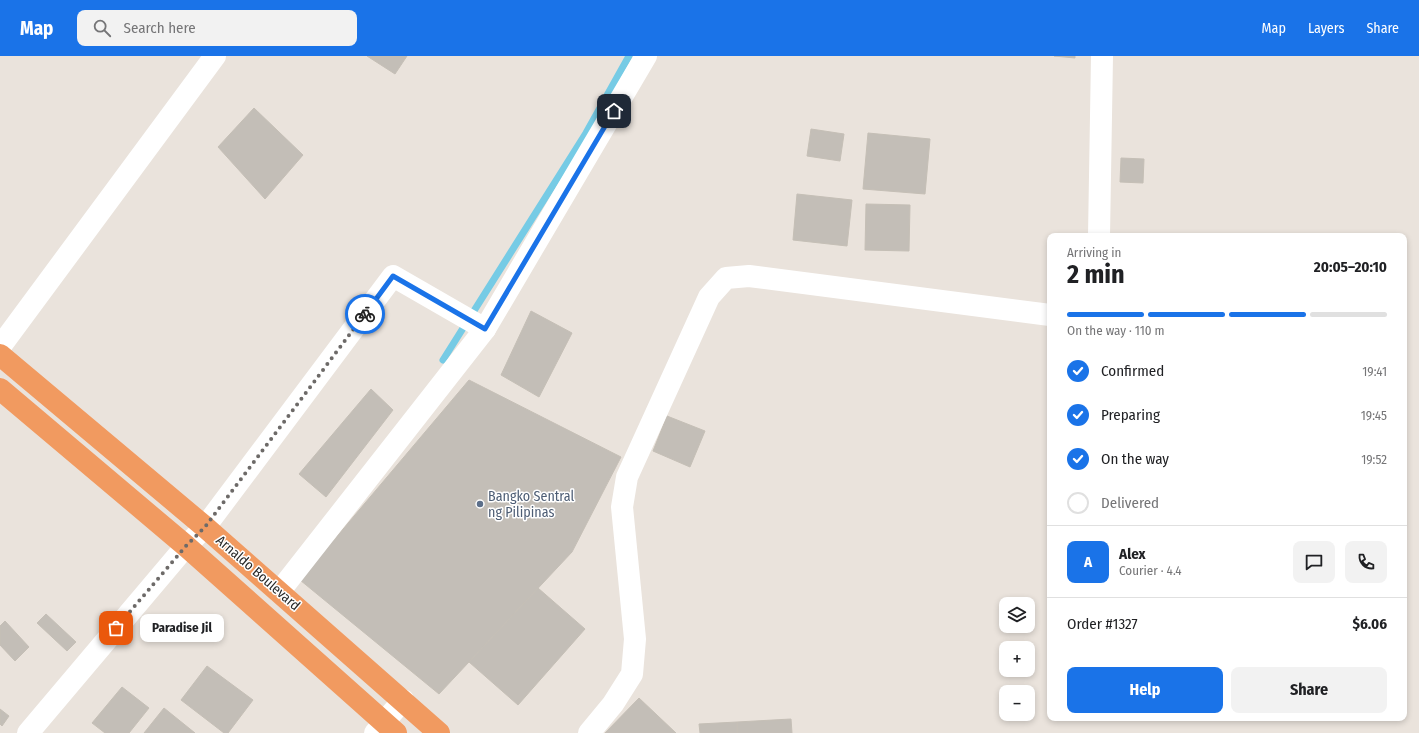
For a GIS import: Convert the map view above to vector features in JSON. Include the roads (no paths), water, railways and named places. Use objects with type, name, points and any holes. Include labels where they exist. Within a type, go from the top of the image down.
[{"type":"highway","name":"Arnaldo Boulevard","points":[[0,355],[205,527],[439,733]]},
{"type":"highway","name":"Arnaldo Boulevard","points":[[0,389],[186,546],[385,729]]},
{"type":"street","points":[[0,347],[215,56]]},
{"type":"street","points":[[279,592],[485,329],[646,56]]},
{"type":"street","points":[[1099,233],[1102,56]]},
{"type":"street","points":[[28,733],[186,546],[205,527],[393,276],[485,329]]},
{"type":"street","points":[[589,733],[612,704],[632,674],[635,639],[622,508],[627,477],[709,297],[726,278],[748,276],[1047,315]]},
{"type":"street","points":[[385,729],[403,700]]},
{"type":"waterway","points":[[443,360],[586,133],[629,56]]},
{"type":"place","name":"Bangko Sentral ng Pilipinas","points":[[480,504]]},
{"type":"place","name":"Paradise Jil","points":[[116,628]]}]
